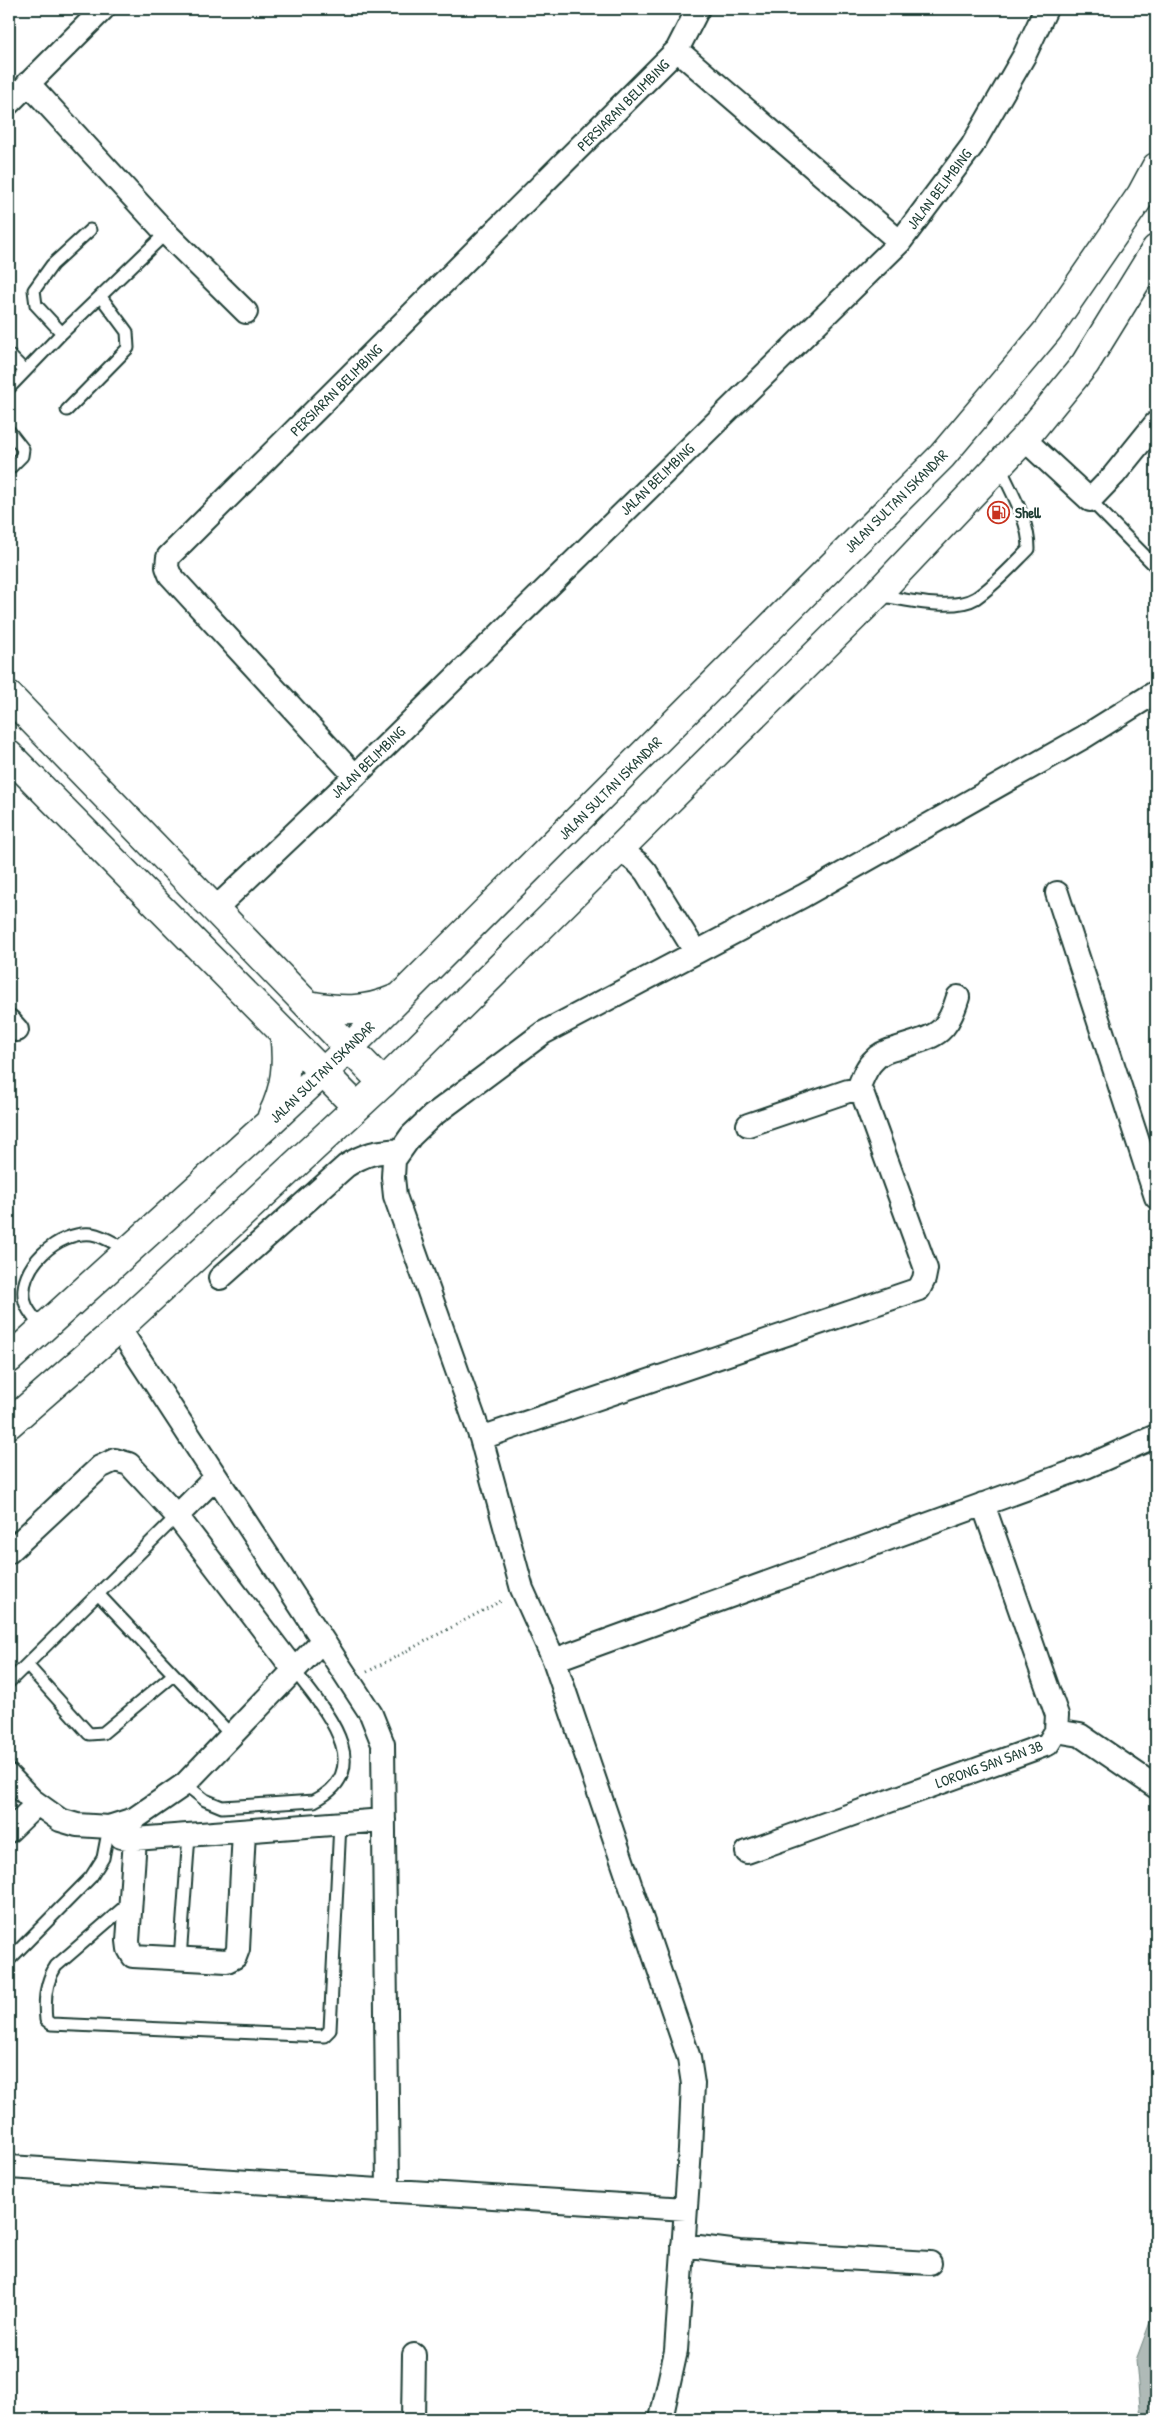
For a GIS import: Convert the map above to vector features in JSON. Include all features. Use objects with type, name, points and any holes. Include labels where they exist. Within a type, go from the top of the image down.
[{"type":"main road","name":"JALAN SULTAN ISKANDAR","points":[[9,1359],[350,1047],[942,456],[1048,330],[1141,195],[1156,167]]},
{"type":"main road","points":[[9,1424],[119,1328],[356,1106],[383,1083],[876,595],[1000,467],[1085,364],[1156,249]]},
{"type":"main road","points":[[9,696],[216,908],[383,1083]]},
{"type":"main road","points":[[9,755],[324,1071],[356,1106]]},
{"type":"main road","points":[[308,1006],[356,1011],[379,1006],[399,997]]},
{"type":"main road","points":[[268,1124],[279,1103],[285,1080],[287,1056],[284,1032]]},
{"type":"street","points":[[9,103],[104,9]]},
{"type":"street","name":"PERSIARAN BELIMBING","points":[[355,776],[170,575],[167,567],[168,557],[677,50],[698,9]]},
{"type":"street","name":"JALAN BELIMBING","points":[[216,908],[355,776],[900,242],[972,146],[1024,56],[1046,9]]},
{"type":"street","points":[[677,50],[900,242]]},
{"type":"street","points":[[28,83],[166,233],[246,312]]},
{"type":"street","points":[[1024,439],[1090,500],[1114,475],[1156,423]]},
{"type":"street","points":[[661,2419],[676,2351],[693,2084],[689,2058],[554,1660],[522,1589],[481,1438],[395,1196],[394,1160],[399,1150],[411,1136],[432,1116],[543,1033],[820,886],[1084,737],[1156,692]]},
{"type":"street","points":[[620,848],[646,872],[695,951]]},
{"type":"street","points":[[1057,893],[1156,1197]]},
{"type":"street","points":[[857,1090],[866,1070],[874,1060],[886,1051],[938,1034],[948,1025],[958,997]]},
{"type":"street","points":[[481,1438],[919,1289],[924,1279],[926,1268],[863,1095],[857,1090],[848,1090],[748,1125]]},
{"type":"street","points":[[220,1278],[346,1166],[368,1154],[399,1150]]},
{"type":"street","points":[[119,1328],[371,1714],[383,1744],[388,2190]]},
{"type":"street","points":[[554,1660],[1086,1467],[1156,1436]]},
{"type":"street","points":[[9,1552],[100,1467],[114,1460],[129,1464],[177,1516],[294,1670]]},
{"type":"street","points":[[177,1516],[216,1478]]},
{"type":"street","name":"LORONG SAN SAN 3B","points":[[747,1852],[1048,1744],[1056,1731],[1057,1715],[983,1504]]},
{"type":"street","points":[[9,1776],[37,1804],[60,1820],[77,1825],[109,1827],[134,1819],[185,1784],[322,1641]]},
{"type":"street","points":[[1056,1731],[1080,1735],[1156,1787]]},
{"type":"street","points":[[9,1831],[37,1804]]},
{"type":"street","points":[[109,1827],[118,1836],[135,1839],[384,1820]]},
{"type":"street","points":[[135,1839],[128,1941],[129,1950],[133,1956],[226,1961],[235,1957],[238,1949],[244,1831]]},
{"type":"street","points":[[9,2167],[686,2209]]},
{"type":"street","points":[[683,2245],[739,2252],[930,2263]]},
{"type":"street","points":[[413,2419],[414,2355]]},
{"type":"lane","points":[[62,333],[36,305],[34,290],[52,265],[90,230]]},
{"type":"lane","points":[[9,388],[62,333],[166,233]]},
{"type":"lane","points":[[67,410],[128,348],[127,332],[101,297]]},
{"type":"lane","points":[[9,355],[25,371]]},
{"type":"lane","points":[[9,431],[23,449],[22,456],[9,469]]},
{"type":"lane","points":[[876,595],[942,604],[961,604],[975,599],[1030,549],[1030,537],[1000,467]]},
{"type":"lane","points":[[1090,500],[1156,567]]},
{"type":"lane","points":[[43,1329],[25,1303],[25,1285],[30,1268],[46,1251],[58,1242],[74,1236],[93,1234],[130,1250]]},
{"type":"lane","points":[[9,1682],[177,1516]]},
{"type":"lane","points":[[98,1594],[232,1736]]},
{"type":"lane","points":[[26,1665],[89,1734],[96,1735],[103,1733],[173,1675]]},
{"type":"lane","points":[[185,1784],[205,1800],[222,1807],[314,1801],[321,1798],[340,1779],[344,1763],[342,1743],[336,1727],[294,1670]]},
{"type":"lane","points":[[131,1902],[56,1966],[50,1974],[47,1982],[46,2020],[51,2024],[324,2036],[330,2030],[340,1824]]},
{"type":"lane","points":[[9,1960],[91,1877],[104,1858],[109,1827]]},
{"type":"lane","points":[[180,1959],[189,1835]]},
{"type":"path","points":[[349,1682],[522,1589]]},
{"type":"shaded area","points":[[1156,2306],[1156,2419],[1141,2419],[1136,2360]]},
{"type":"place","name":"Shell","points":[[999,512]]}]
